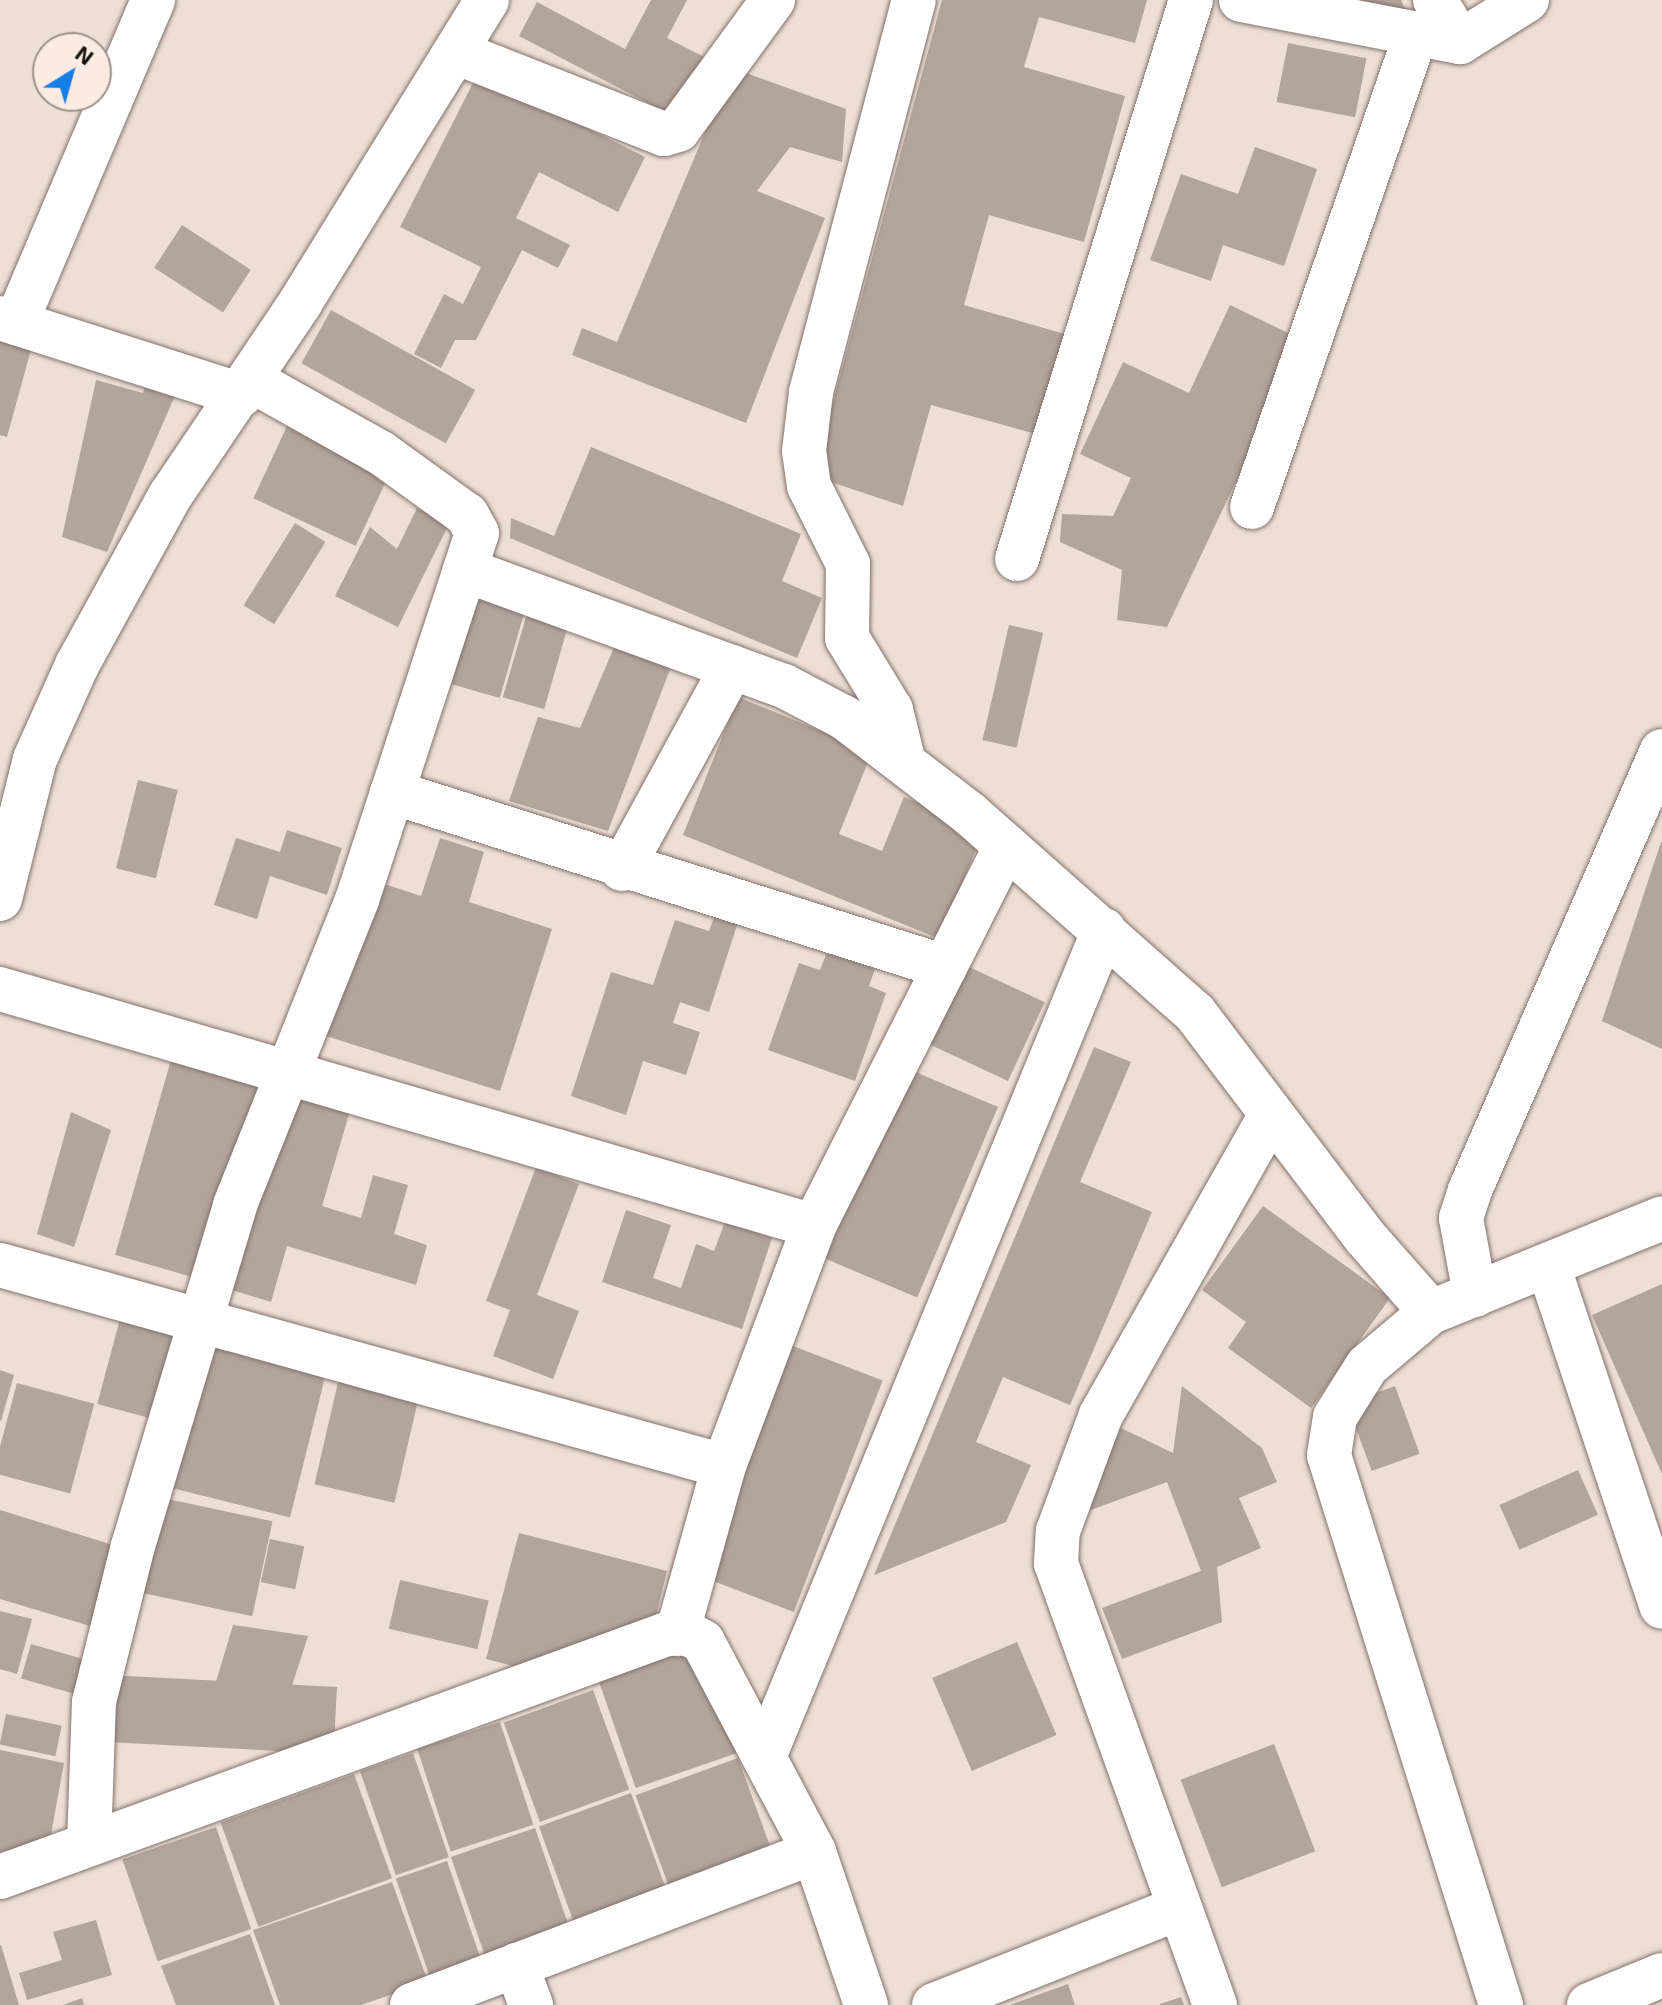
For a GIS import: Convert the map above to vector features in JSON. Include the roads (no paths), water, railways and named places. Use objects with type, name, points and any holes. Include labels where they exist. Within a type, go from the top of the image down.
[{"type":"street","points":[[89,1844],[103,1654],[205,1323],[235,1205],[392,792],[477,533],[467,515],[381,453],[246,387],[8,320],[153,0]]},
{"type":"street","points":[[0,899],[35,759],[77,665],[170,496],[246,387],[458,53],[487,0]]},
{"type":"street","points":[[458,53],[664,134],[678,130],[773,0]]},
{"type":"street","points":[[904,763],[891,710],[847,638],[848,564],[809,486],[804,451],[811,392],[914,0]]},
{"type":"street","points":[[1017,559],[1191,0]]},
{"type":"street","points":[[1241,0],[1426,17],[1460,42],[1527,0]]},
{"type":"street","points":[[1252,507],[1426,17]]},
{"type":"street","points":[[465,570],[732,667],[845,718],[904,763],[1104,930],[1195,1013],[1271,1115],[1431,1312]]},
{"type":"street","points":[[622,869],[732,667]]},
{"type":"street","points":[[1475,1295],[1461,1218],[1470,1190],[1662,751]]},
{"type":"street","points":[[392,792],[622,869],[945,967]]},
{"type":"street","points":[[677,1634],[724,1466],[814,1226],[1006,846]]},
{"type":"street","points":[[764,1757],[1104,930]]},
{"type":"street","points":[[0,989],[814,1226]]},
{"type":"street","points":[[1215,2005],[1176,1909],[1056,1564],[1058,1531],[1101,1415],[1271,1115]]},
{"type":"street","points":[[1501,2005],[1329,1455],[1335,1417],[1367,1366],[1431,1312],[1662,1218]]},
{"type":"street","points":[[0,1265],[724,1466]]},
{"type":"street","points":[[1548,1265],[1658,1587]]},
{"type":"street","points":[[0,1877],[677,1634],[703,1642],[814,1852],[866,2005]]},
{"type":"street","points":[[412,2005],[524,1985],[814,1852]]},
{"type":"street","points":[[934,2005],[1176,1909]]},
{"type":"street","points":[[1589,2005],[1662,1975]]}]
